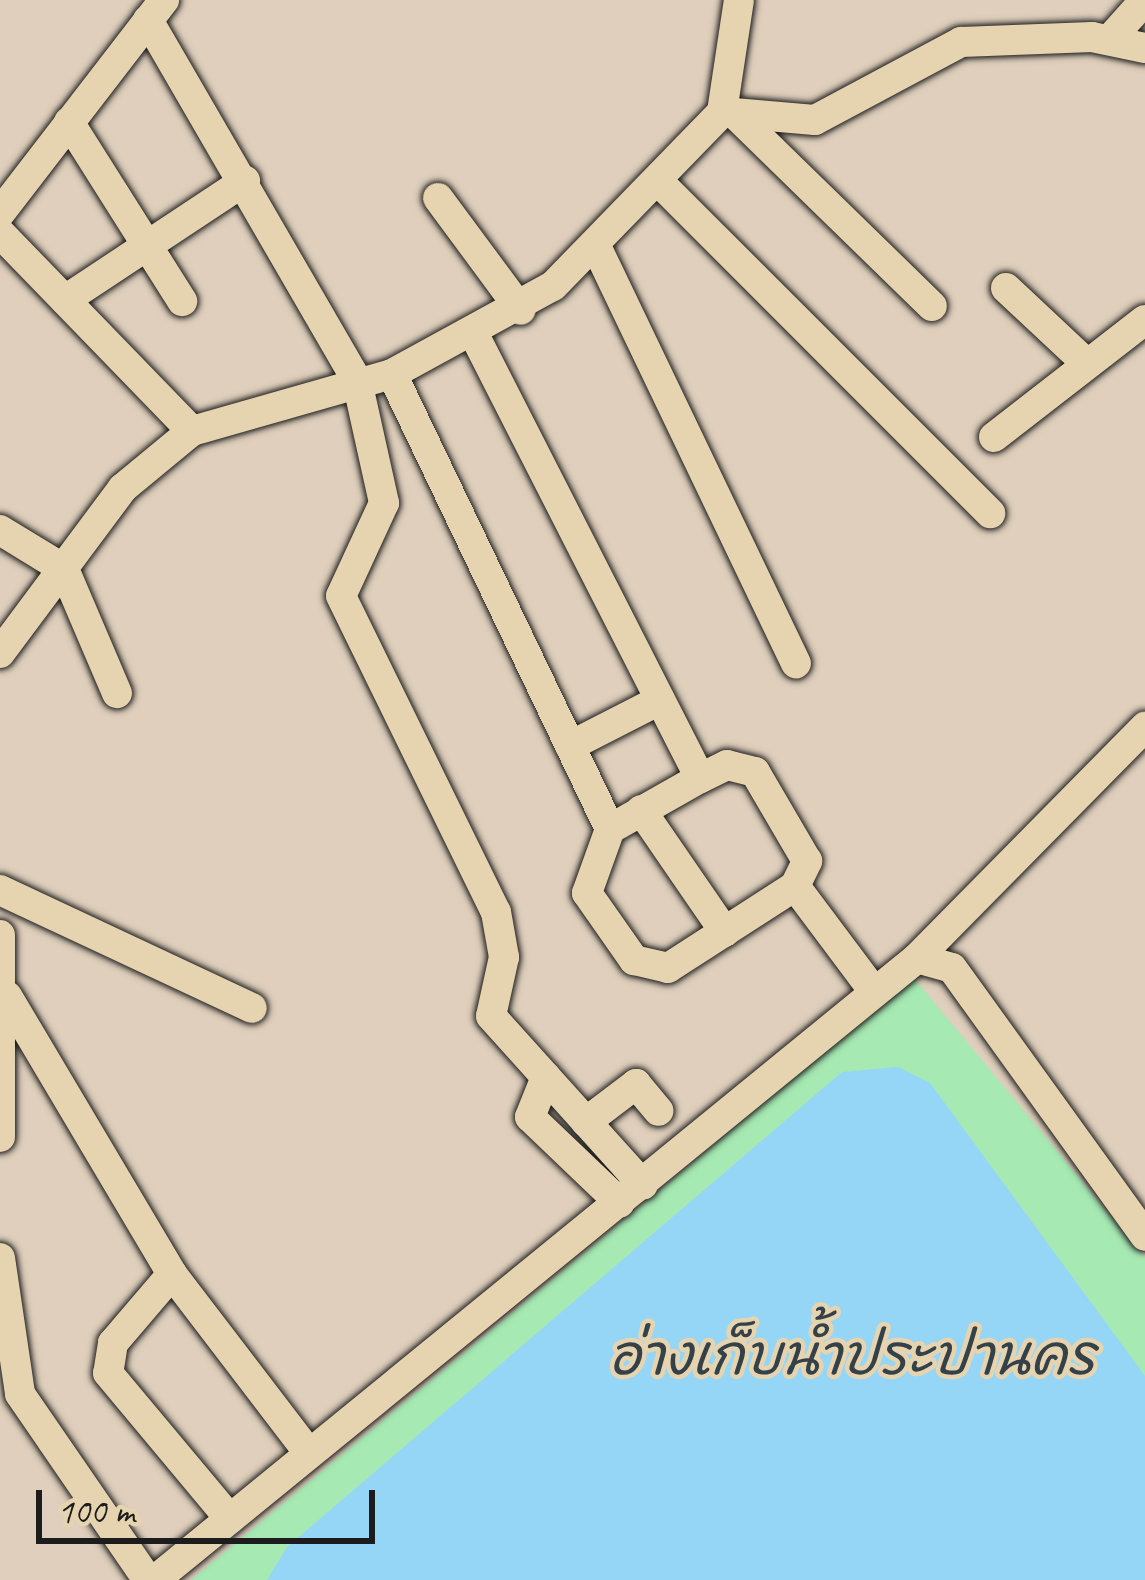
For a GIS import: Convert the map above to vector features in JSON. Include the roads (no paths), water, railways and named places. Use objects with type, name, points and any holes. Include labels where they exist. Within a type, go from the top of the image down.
[{"type":"street","points":[[0,653],[123,488],[192,431],[392,374],[521,310],[729,113],[739,0]]},
{"type":"street","points":[[1110,39],[1145,0]]},
{"type":"street","points":[[0,213],[156,10],[357,381],[384,503],[341,596],[496,912],[504,957],[491,1016],[586,1122],[631,1194]]},
{"type":"street","points":[[729,113],[815,120],[961,42],[1110,39],[1145,48]]},
{"type":"street","points":[[729,113],[932,306]]},
{"type":"street","points":[[69,122],[182,301]]},
{"type":"street","points":[[65,300],[143,241],[245,181]]},
{"type":"street","points":[[658,181],[990,513]]},
{"type":"street","points":[[438,198],[521,310]]},
{"type":"street","points":[[0,233],[192,431]]},
{"type":"street","points":[[595,244],[796,663]]},
{"type":"street","points":[[1006,288],[1084,361]]},
{"type":"street","points":[[994,436],[1084,361],[1145,320]]},
{"type":"street","points":[[473,333],[700,778]]},
{"type":"street","points":[[392,374],[610,829]]},
{"type":"street","points":[[0,530],[64,569],[117,692]]},
{"type":"street","points":[[570,746],[660,700]]},
{"type":"street","points":[[0,1258],[20,1394],[152,1580],[631,1194],[872,989],[917,958],[1145,728]]},
{"type":"street","points":[[727,764],[755,772],[803,848],[795,886],[655,972],[634,960],[586,893],[610,829],[641,810],[727,764]]},
{"type":"street","points":[[641,810],[725,932]]},
{"type":"street","points":[[795,886],[872,989]]},
{"type":"street","points":[[0,890],[252,1008]]},
{"type":"street","points":[[0,935],[7,996],[0,1137]]},
{"type":"street","points":[[917,958],[952,968],[1145,1236]]},
{"type":"street","points":[[7,996],[172,1274],[309,1453]]},
{"type":"street","points":[[546,1077],[530,1118],[631,1194]]},
{"type":"street","points":[[586,1122],[636,1084],[659,1111]]},
{"type":"street","points":[[172,1274],[112,1343],[108,1373],[230,1520]]},
{"type":"water","name":"อ่างเก็บน้ำประปานคร","points":[[898,1067],[930,1083],[1145,1376],[1145,1580],[267,1580],[287,1547],[842,1072]]}]
